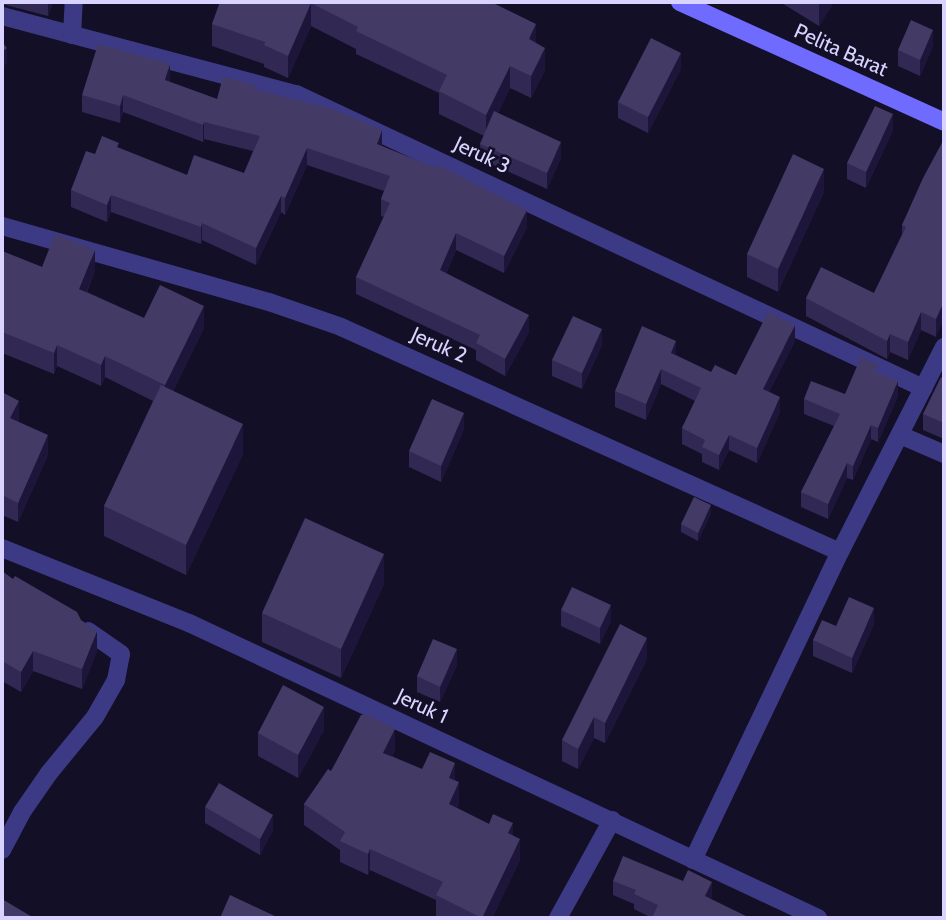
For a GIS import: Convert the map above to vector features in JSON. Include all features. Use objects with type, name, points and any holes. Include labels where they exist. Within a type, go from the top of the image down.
[{"type":"street","points":[[72,35],[74,2]]},
{"type":"street","name":"Pelita Barat","points":[[680,2],[944,122]]},
{"type":"street","name":"Jeruk 3","points":[[2,16],[296,94],[923,388]]},
{"type":"street","name":"Jeruk 2","points":[[2,226],[269,302],[341,327],[840,552]]},
{"type":"street","points":[[693,860],[840,552],[944,346]]},
{"type":"street","points":[[900,435],[944,454]]},
{"type":"street","name":"Jeruk 1","points":[[2,548],[189,623],[818,918]]},
{"type":"street","points":[[2,850],[22,812],[49,773],[96,717],[116,680],[121,654],[88,631]]},
{"type":"street","points":[[558,918],[612,820]]},
{"type":"building","points":[[220,2],[491,2],[536,24],[529,39],[545,48],[531,76],[510,66],[486,115],[439,91],[447,75],[356,31],[358,27],[311,3],[288,56],[264,45],[265,42],[212,24]]},
{"type":"building","points":[[911,20],[933,30],[920,60],[898,50]]},
{"type":"building","points":[[651,38],[681,53],[648,117],[618,102]]},
{"type":"building","points":[[98,44],[170,64],[165,80],[217,99],[223,77],[255,85],[254,89],[336,110],[382,130],[377,144],[436,168],[438,165],[527,210],[504,256],[456,233],[440,270],[529,315],[505,359],[476,343],[480,335],[356,277],[390,203],[381,199],[390,176],[307,148],[285,198],[281,196],[256,248],[202,223],[201,227],[111,195],[107,205],[71,190],[86,151],[95,154],[102,136],[119,143],[117,147],[187,175],[194,155],[244,173],[260,136],[204,122],[203,125],[123,95],[120,106],[82,95]]},
{"type":"building","points":[[875,106],[893,114],[866,172],[847,163]]},
{"type":"building","points":[[494,111],[561,142],[547,173],[480,144]]},
{"type":"building","points":[[944,139],[944,302],[936,319],[921,312],[908,342],[890,334],[887,341],[806,298],[821,267],[874,293],[906,227],[902,225],[923,178]]},
{"type":"building","points":[[793,154],[824,169],[778,269],[747,254]]},
{"type":"building","points":[[55,234],[95,250],[79,289],[144,318],[160,285],[204,306],[165,385],[105,356],[101,365],[57,345],[54,353],[2,332],[2,251],[42,267]]},
{"type":"building","points":[[768,312],[795,325],[763,389],[780,397],[757,448],[729,435],[719,455],[702,447],[705,440],[682,428],[701,388],[661,369],[646,404],[615,391],[642,326],[676,341],[671,353],[711,372],[715,365],[736,375]]},
{"type":"building","points":[[573,316],[602,329],[582,373],[552,360]]},
{"type":"building","points":[[861,357],[878,365],[875,372],[898,381],[878,428],[871,425],[853,466],[847,463],[828,504],[801,492],[840,414],[804,399],[811,381],[845,394]]},
{"type":"building","points":[[941,377],[944,379],[944,423],[923,414]]},
{"type":"building","points":[[161,385],[243,424],[186,545],[104,506]]},
{"type":"building","points":[[2,392],[19,401],[10,418],[48,435],[18,503],[2,495]]},
{"type":"building","points":[[432,399],[464,413],[441,466],[409,451]]},
{"type":"building","points":[[694,497],[711,505],[698,533],[681,524]]},
{"type":"building","points":[[305,518],[384,554],[341,649],[262,613]]},
{"type":"building","points":[[2,571],[77,612],[81,620],[97,631],[82,669],[33,651],[21,672],[2,661]]},
{"type":"building","points":[[572,587],[611,605],[600,628],[561,610]]},
{"type":"building","points":[[849,597],[874,608],[852,658],[813,640],[822,620],[836,626]]},
{"type":"building","points":[[620,624],[647,638],[605,723],[594,717],[578,749],[562,740]]},
{"type":"building","points":[[433,639],[457,649],[440,687],[417,676]]},
{"type":"building","points":[[283,685],[324,707],[298,755],[258,733]]},
{"type":"building","points":[[361,715],[368,715],[395,729],[383,753],[422,769],[430,752],[455,763],[449,778],[459,782],[449,804],[489,824],[493,814],[513,823],[508,833],[520,839],[482,918],[436,895],[443,882],[370,849],[368,854],[340,841],[345,832],[304,804],[328,769],[331,771]]},
{"type":"building","points":[[219,783],[273,815],[260,839],[205,807]]},
{"type":"building","points":[[623,856],[683,881],[688,870],[712,882],[705,896],[750,918],[652,918],[658,905],[634,894],[636,890],[613,881]]},
{"type":"building","points":[[230,895],[279,918],[220,918]]},
{"type":"building","points":[[2,899],[34,918],[2,918]]}]
